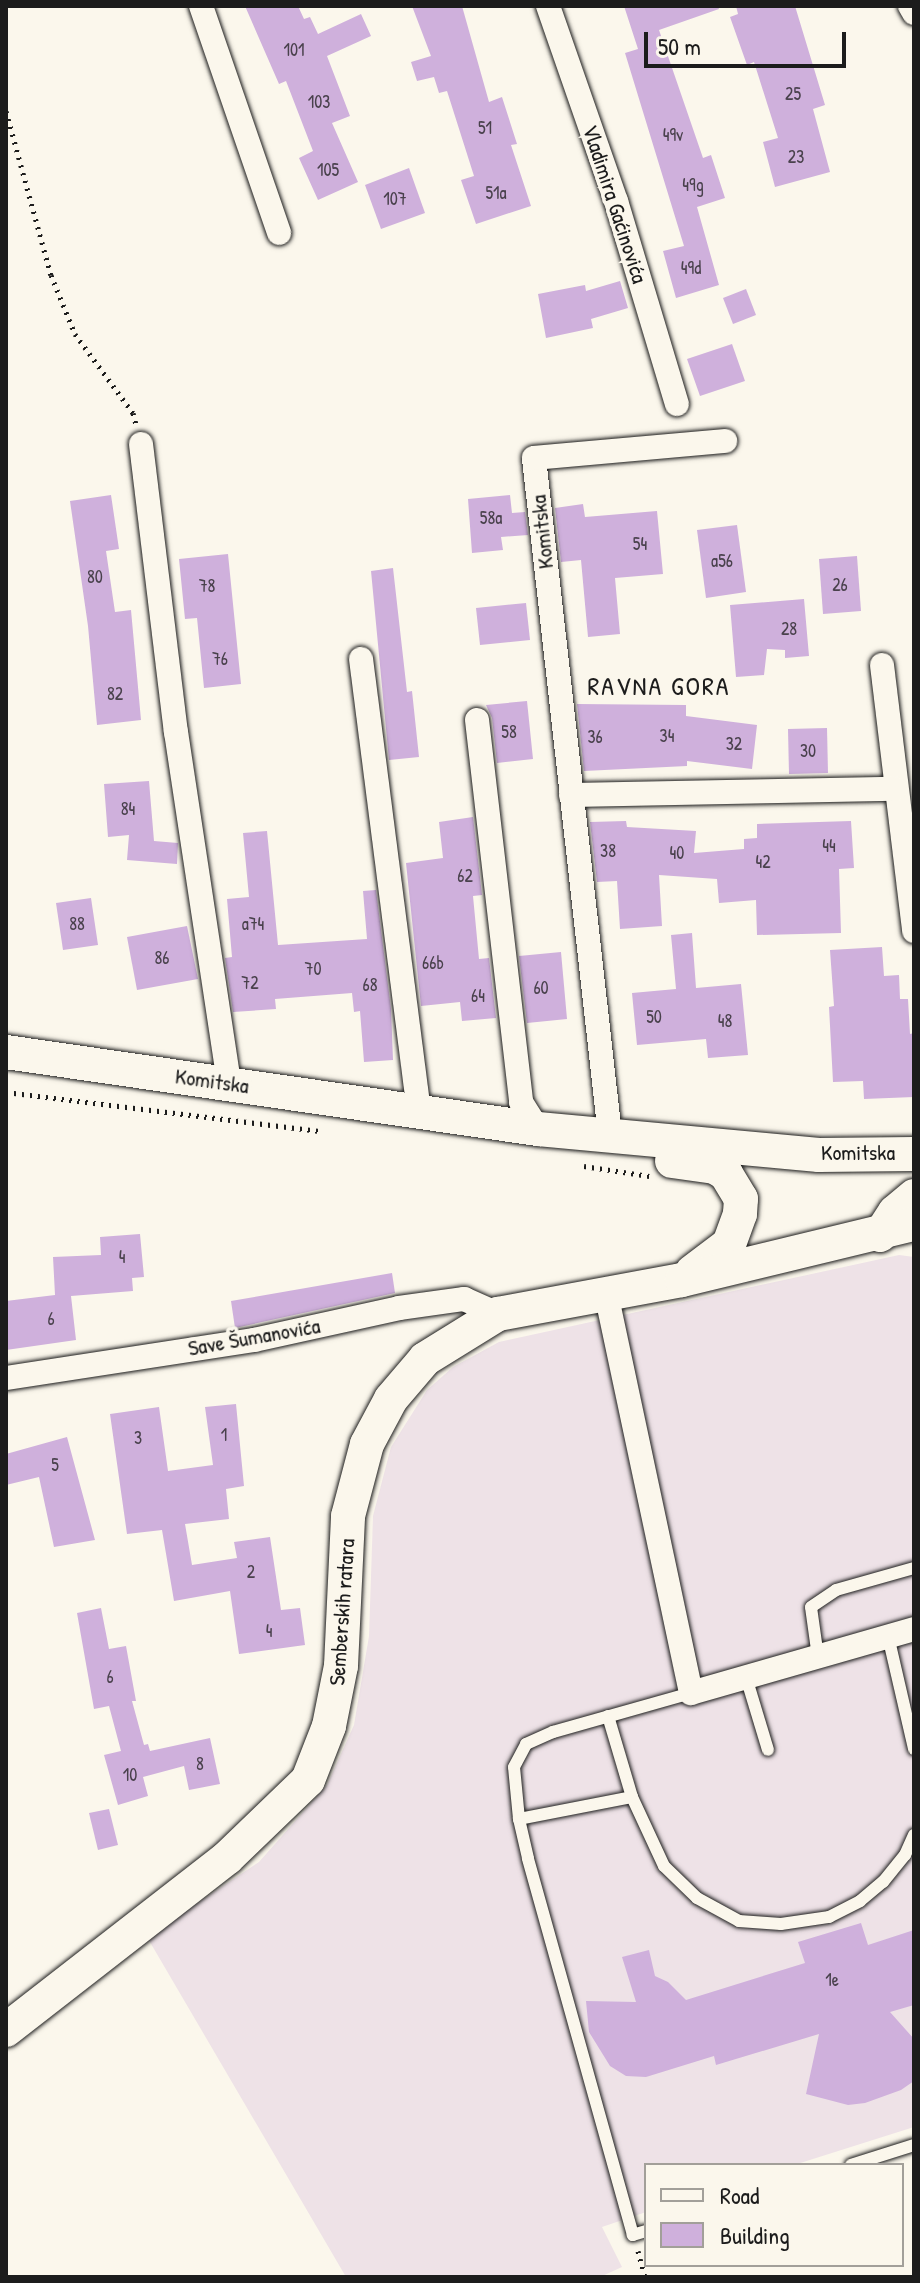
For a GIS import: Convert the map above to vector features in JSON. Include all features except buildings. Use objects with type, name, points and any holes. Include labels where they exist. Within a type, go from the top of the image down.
[{"type":"main road","name":"Komitska","points":[[6,1052],[538,1129],[819,1155],[914,1154]]},
{"type":"main road","points":[[538,1129],[583,1145],[715,1167],[726,1174],[741,1199],[740,1214],[729,1244],[682,1280]]},
{"type":"main road","points":[[819,1155],[854,1167],[914,1178]]},
{"type":"main road","points":[[880,1235],[895,1212],[914,1196]]},
{"type":"main road","name":"Semberskih ratara","points":[[6,2030],[227,1858],[308,1780],[329,1726],[341,1666],[348,1516],[367,1444],[391,1399],[425,1359],[498,1314],[682,1280],[880,1235],[914,1224]]},
{"type":"street","points":[[201,6],[279,233]]},
{"type":"street","name":"Vladimira Gaćinovića","points":[[548,6],[620,214],[677,404]]},
{"type":"street","points":[[910,6],[914,13]]},
{"type":"street","name":"Komitska","points":[[610,1135],[534,458],[725,441]]},
{"type":"street","points":[[141,444],[176,732],[229,1084]]},
{"type":"street","points":[[361,659],[419,1110]]},
{"type":"street","points":[[882,665],[914,931]]},
{"type":"street","points":[[477,720],[521,1102],[538,1129]]},
{"type":"street","points":[[571,795],[895,789]]},
{"type":"street","points":[[606,1293],[691,1693],[914,1629]]},
{"type":"street","name":"Save Šumanovića","points":[[6,1378],[254,1340],[399,1308],[464,1299],[498,1314]]},
{"type":"lane","points":[[818,1657],[811,1607],[836,1590],[914,1568]]},
{"type":"lane","points":[[888,1636],[914,1749]]},
{"type":"lane","points":[[746,1677],[768,1750]]},
{"type":"lane","points":[[644,2232],[633,2235],[519,1819],[514,1767],[526,1744],[553,1732],[691,1693]]},
{"type":"lane","points":[[608,1716],[632,1797],[664,1866],[697,1898],[739,1921],[781,1924],[829,1917],[850,1907],[883,1882],[905,1855],[914,1835]]},
{"type":"lane","points":[[519,1819],[632,1797]]},
{"type":"lane","points":[[857,2163],[914,2145]]},
{"type":"path","points":[[6,111],[51,275],[75,334],[133,413],[141,444]]},
{"type":"shaded area","points":[[899,1255],[914,1257],[914,2127],[800,2163],[644,2163],[644,2213],[602,2227],[622,2267],[600,2277],[346,2277],[147,1937],[259,1862],[327,1785],[354,1725],[369,1636],[373,1516],[391,1447],[427,1390],[453,1367],[499,1342]]},
{"type":"district","name":"RAVNA GORA","points":[[659,686]]}]
